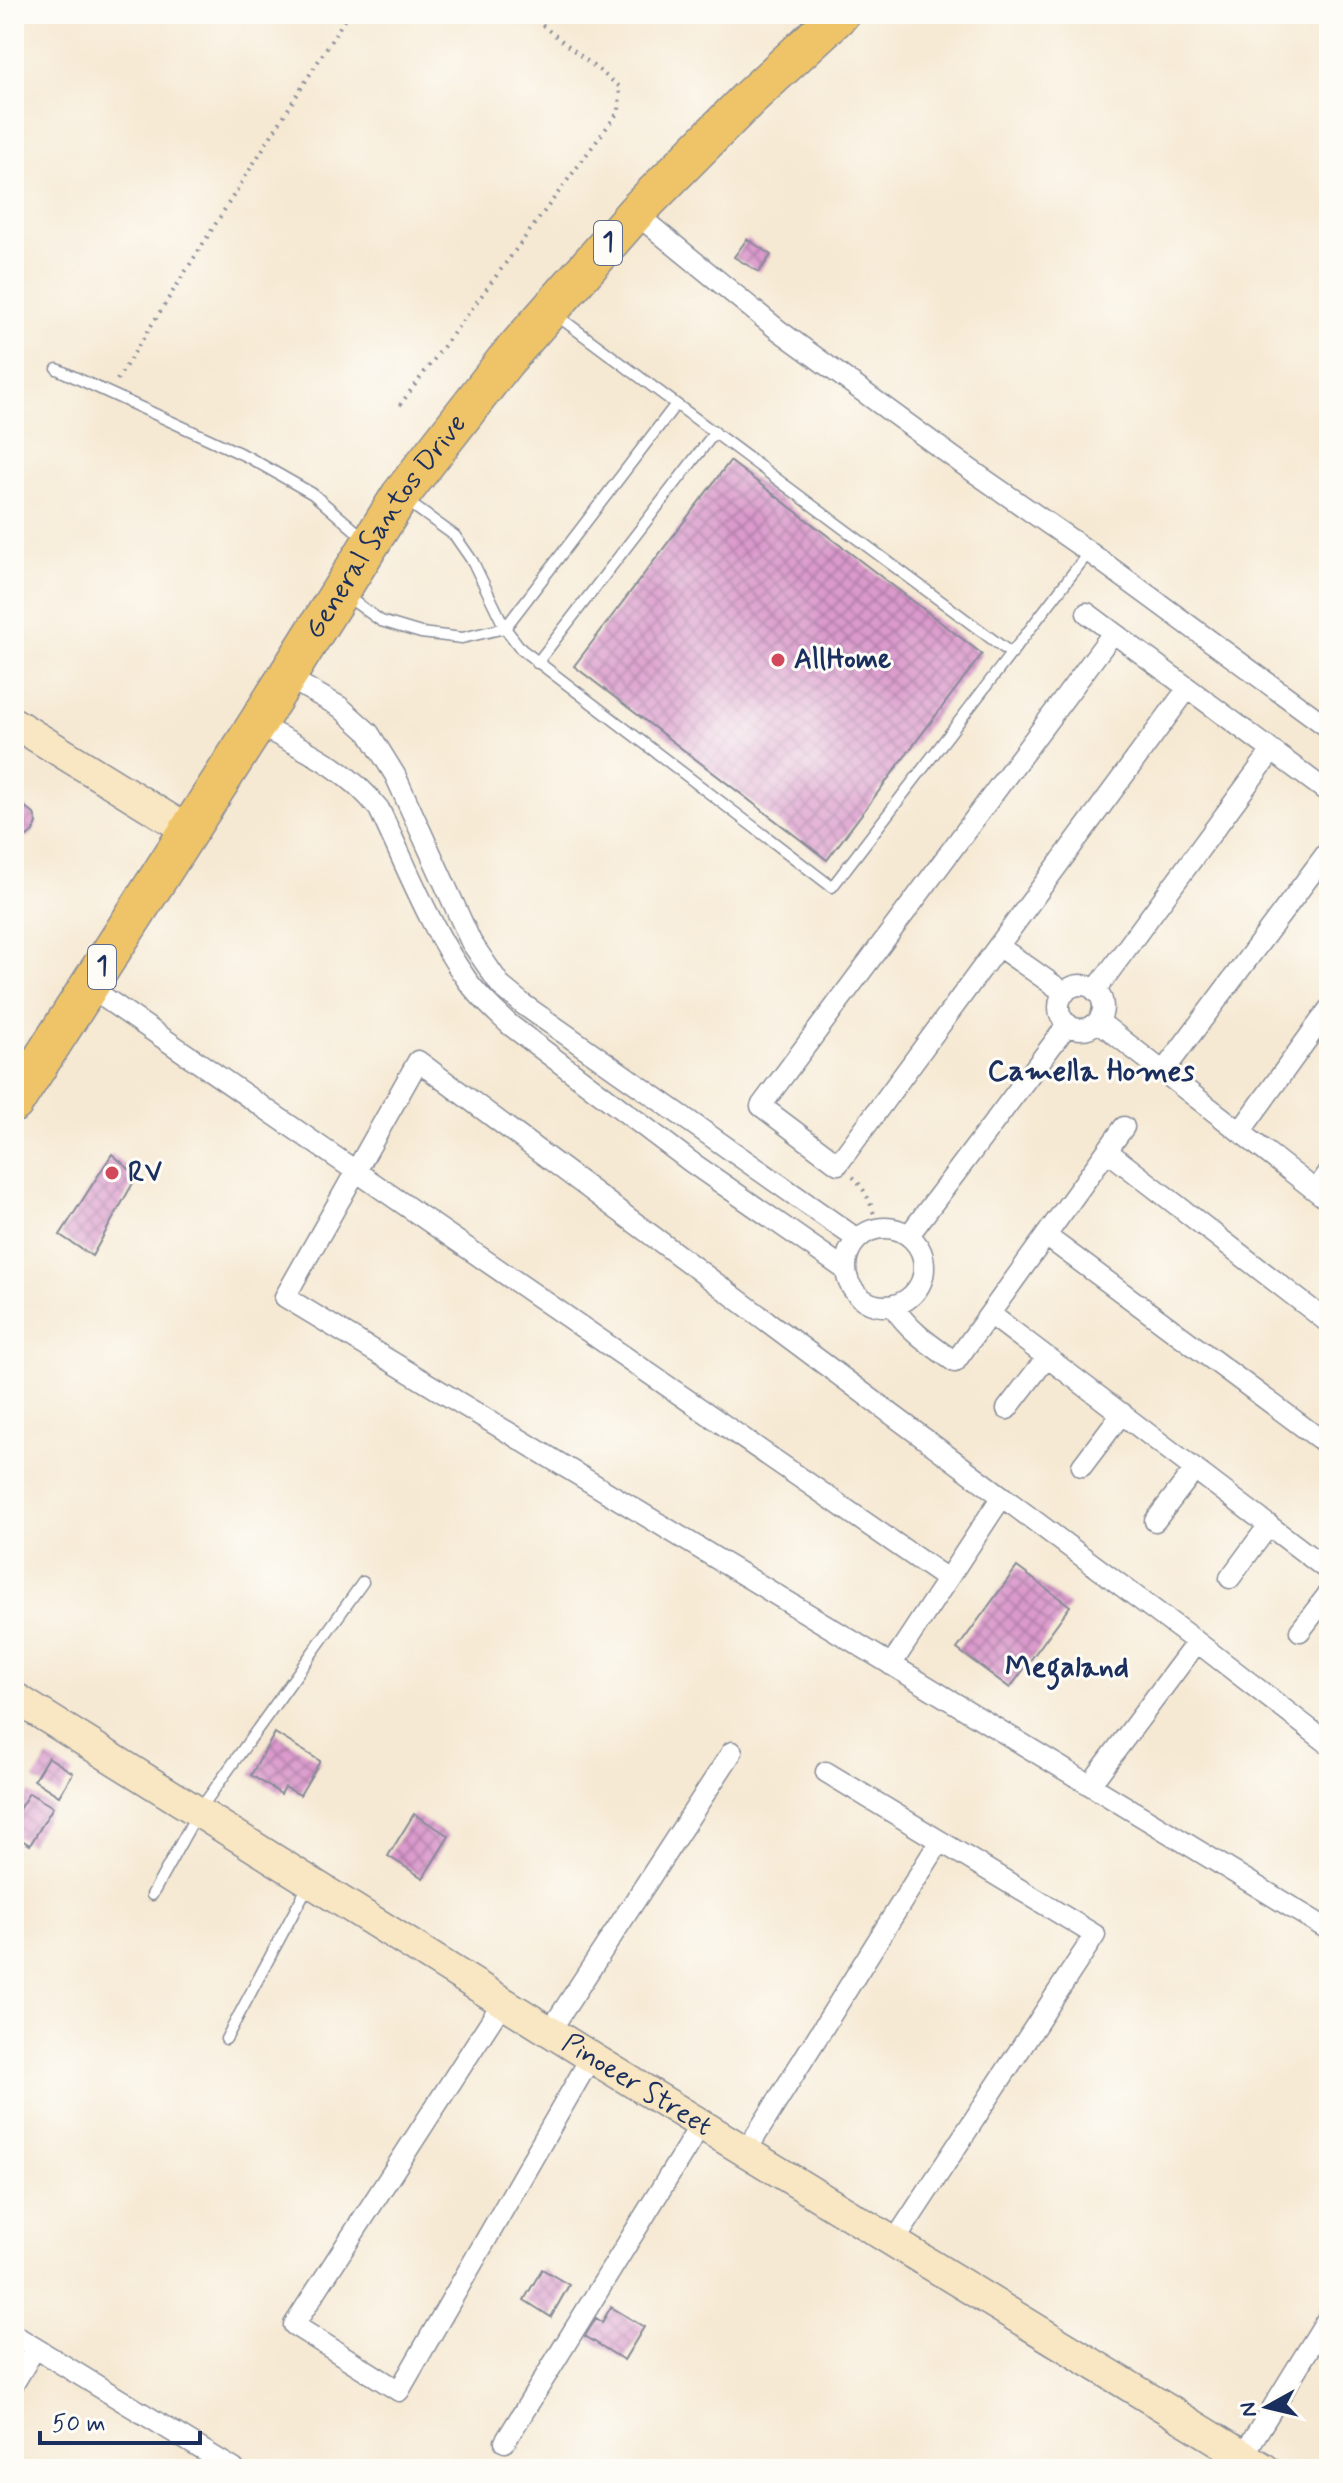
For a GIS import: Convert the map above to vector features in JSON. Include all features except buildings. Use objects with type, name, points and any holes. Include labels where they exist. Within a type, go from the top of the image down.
[{"type":"highway","name":"General Santos Drive","points":[[14,1103],[400,496],[549,309],[635,213],[748,99],[840,14]]},
{"type":"main road","points":[[14,723],[189,831]]},
{"type":"main road","name":"Pinoeer Street","points":[[15,1701],[1254,2462]]},
{"type":"street","points":[[635,213],[777,329],[1329,728]]},
{"type":"street","points":[[1087,613],[1329,793]]},
{"type":"street","points":[[1113,633],[761,1106],[838,1164],[1188,688]]},
{"type":"street","points":[[287,677],[340,707],[369,733],[395,775],[471,942],[501,986],[857,1239]]},
{"type":"street","points":[[257,724],[347,774],[363,789],[379,809],[450,953],[467,981],[493,1009],[691,1162],[846,1270]]},
{"type":"street","points":[[1095,991],[1272,751]]},
{"type":"street","points":[[1163,1072],[1329,850]]},
{"type":"street","points":[[998,946],[1065,993]]},
{"type":"street","points":[[1080,985],[1095,991],[1103,1005],[1098,1021],[1083,1029],[1068,1024],[1060,1009],[1065,993],[1080,985]]},
{"type":"street","points":[[89,987],[947,1579]]},
{"type":"street","points":[[1240,1132],[1329,1009]]},
{"type":"street","points":[[1098,1021],[1322,1196],[1329,1172]]},
{"type":"street","points":[[909,1235],[1068,1024]]},
{"type":"street","points":[[1329,1744],[1197,1642],[418,1061],[285,1297],[1329,1930]]},
{"type":"street","points":[[893,1306],[917,1336],[955,1362],[1124,1127]]},
{"type":"street","points":[[1107,1151],[1329,1323]]},
{"type":"street","points":[[877,1228],[899,1230],[909,1235],[922,1253],[924,1276],[913,1295],[893,1306],[871,1304],[861,1299],[853,1291],[846,1270],[850,1248],[857,1239],[877,1228]]},
{"type":"street","points":[[1046,1236],[1329,1446]]},
{"type":"street","points":[[990,1314],[1329,1571]]},
{"type":"street","points":[[1007,1409],[1047,1357]]},
{"type":"street","points":[[1082,1466],[1122,1413]]},
{"type":"street","points":[[1155,1521],[1195,1469]]},
{"type":"street","points":[[891,1665],[1001,1498]]},
{"type":"street","points":[[1230,1578],[1269,1525]]},
{"type":"street","points":[[1300,1631],[1329,1593]]},
{"type":"street","points":[[1090,1785],[1197,1642]]},
{"type":"street","points":[[550,2031],[732,1752]]},
{"type":"street","points":[[826,1772],[1095,1935],[894,2242]]},
{"type":"street","points":[[746,2151],[940,1841]]},
{"type":"street","points":[[503,2002],[294,2325],[399,2391],[591,2057]]},
{"type":"street","points":[[505,2442],[701,2124]]},
{"type":"street","points":[[1254,2462],[1329,2316]]},
{"type":"street","points":[[14,2335],[234,2469]]},
{"type":"street","points":[[14,2383],[35,2348]]},
{"type":"lane","points":[[549,309],[1012,654]]},
{"type":"lane","points":[[57,369],[248,457],[313,494],[369,542]]},
{"type":"lane","points":[[339,591],[381,621],[421,633],[462,638],[505,628],[676,404]]},
{"type":"lane","points":[[537,663],[715,432]]},
{"type":"lane","points":[[400,496],[455,536],[473,562],[505,628],[521,649],[832,887],[1089,552]]},
{"type":"lane","points":[[152,1895],[198,1812],[363,1582]]},
{"type":"lane","points":[[226,2039],[310,1882]]},
{"type":"path","points":[[109,392],[348,14]]},
{"type":"path","points":[[400,405],[619,111],[620,87],[528,14]]},
{"type":"path","points":[[838,1164],[857,1180],[866,1193],[874,1210],[877,1228]]},
{"type":"place","name":"AllHome","points":[[778,660]]},
{"type":"place","name":"RV","points":[[112,1173]]},
{"type":"district","name":"Camella Homes","points":[[1091,1071]]},
{"type":"district","name":"Megaland","points":[[1067,1667]]}]
